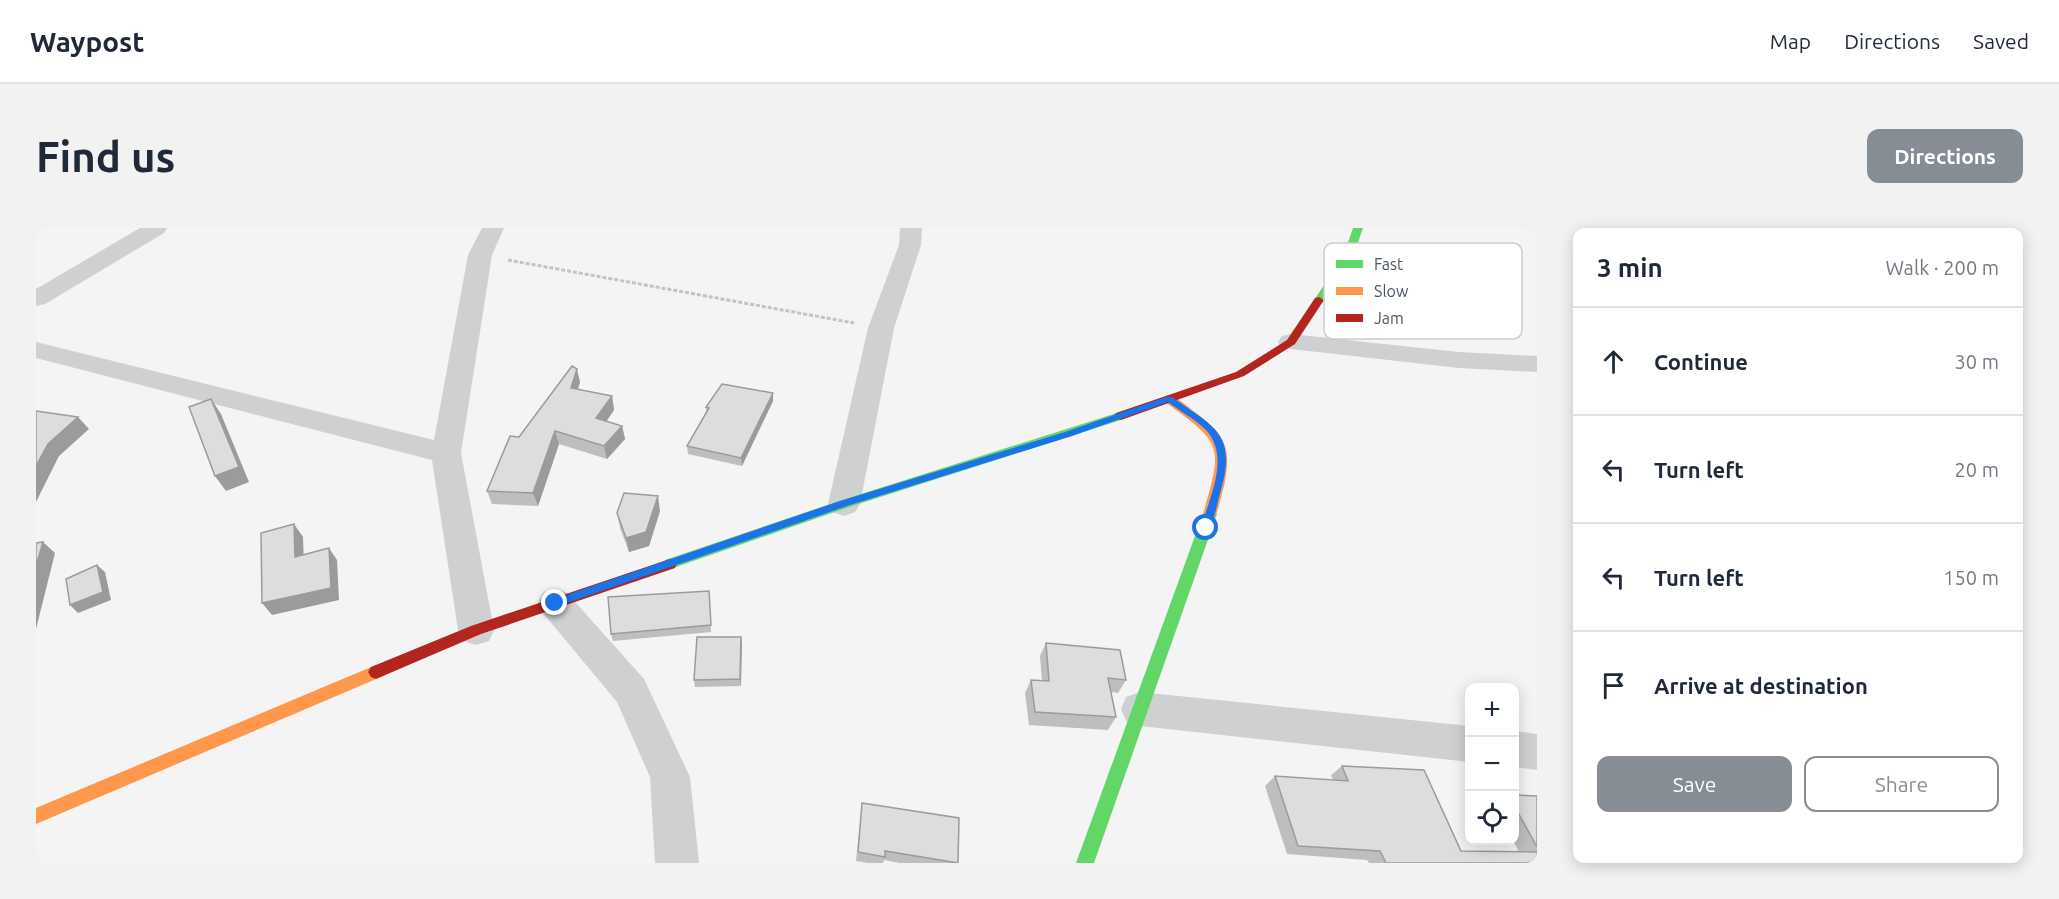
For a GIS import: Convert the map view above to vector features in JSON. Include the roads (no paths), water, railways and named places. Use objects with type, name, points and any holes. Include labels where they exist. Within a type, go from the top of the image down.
[{"type":"street","points":[[36,299],[156,228]]},
{"type":"street","points":[[476,630],[446,453],[480,255],[493,228]]},
{"type":"street","points":[[844,504],[881,328],[910,245],[911,228]]},
{"type":"street","points":[[1353,243],[1358,228]]},
{"type":"street","points":[[36,816],[476,630],[844,504],[1068,434],[1240,374],[1291,342],[1324,293]]},
{"type":"street","points":[[1291,342],[1459,360],[1537,364]]},
{"type":"street","points":[[36,350],[446,453]]},
{"type":"street","points":[[1085,863],[1206,528],[1223,466],[1222,446],[1209,428],[1169,399]]},
{"type":"street","points":[[555,603],[631,691],[669,777],[677,863]]},
{"type":"street","points":[[1140,709],[1465,743]]},
{"type":"street","points":[[1519,750],[1537,752]]}]
